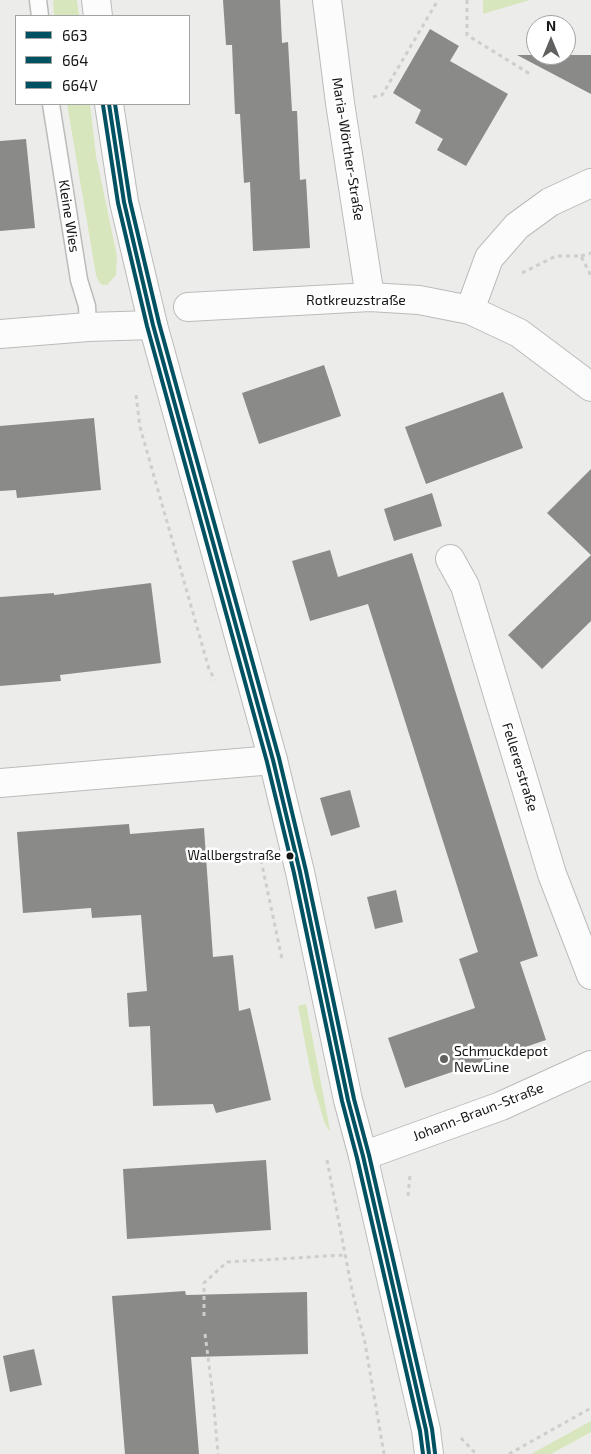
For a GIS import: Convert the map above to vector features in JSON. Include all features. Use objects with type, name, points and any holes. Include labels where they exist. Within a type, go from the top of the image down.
[{"type":"street","points":[[96,0],[98,15]]},
{"type":"street","name":"Maria-Wörther-Straße","points":[[327,0],[340,103],[370,297]]},
{"type":"street","points":[[109,105],[124,202],[153,325],[273,760],[314,932],[348,1100],[363,1156],[426,1430],[429,1454]]},
{"type":"street","points":[[470,310],[489,258],[517,226],[550,202],[591,183]]},
{"type":"street","name":"Rotkreuzstraße","points":[[188,307],[370,297],[419,300],[470,310],[519,333],[591,387]]},
{"type":"street","points":[[0,334],[88,327],[153,325]]},
{"type":"street","name":"Fellererstraße","points":[[450,559],[466,586],[552,874],[591,975]]},
{"type":"street","points":[[0,783],[273,760]]},
{"type":"street","name":"Johann-Braun-Straße","points":[[363,1156],[501,1106],[591,1065]]},
{"type":"lane","points":[[38,0],[40,15]]},
{"type":"lane","name":"Kleine Wies","points":[[51,105],[79,280],[87,306],[88,327]]},
{"type":"path","points":[[340,103],[382,95],[438,0]]},
{"type":"path","points":[[467,0],[467,35],[530,74]]},
{"type":"path","points":[[515,278],[523,272],[556,256],[581,256],[591,252]]},
{"type":"path","points":[[581,256],[591,276]]},
{"type":"path","points":[[204,1316],[204,1283],[226,1262],[345,1255]]},
{"type":"path","points":[[205,1334],[214,1396],[218,1454]]},
{"type":"path","points":[[509,1454],[591,1408]]},
{"type":"path","points":[[458,1434],[476,1454]]},
{"type":"green space","points":[[53,0],[77,0],[79,15],[54,15]]},
{"type":"green space","points":[[483,0],[530,0],[483,14]]},
{"type":"green space","points":[[67,105],[90,105],[96,156],[117,256],[116,275],[107,285],[99,282],[96,275]]},
{"type":"green space","points":[[306,1004],[330,1132],[325,1124],[313,1084],[298,1006]]},
{"type":"green space","points":[[591,1421],[591,1432],[551,1454],[531,1454]]},
{"type":"building","points":[[223,0],[280,0],[282,43],[288,42],[292,111],[297,111],[300,180],[306,179],[310,248],[253,251],[250,182],[244,183],[240,114],[235,114],[232,45],[226,45]]},
{"type":"building","points":[[430,29],[459,46],[450,61],[508,94],[466,166],[437,150],[443,139],[415,123],[421,110],[393,93]]},
{"type":"building","points":[[517,55],[526,55],[526,60]]},
{"type":"building","points":[[576,55],[591,55],[591,94],[536,65],[576,65]]},
{"type":"building","points":[[26,139],[35,228],[0,231],[0,141]]},
{"type":"building","points":[[324,365],[341,416],[259,444],[242,393]]},
{"type":"building","points":[[503,392],[523,448],[426,484],[405,427]]},
{"type":"building","points":[[94,418],[101,490],[17,498],[16,490],[0,491],[0,426]]},
{"type":"building","points":[[591,469],[591,555],[547,513]]},
{"type":"building","points":[[432,493],[442,526],[394,541],[384,509]]},
{"type":"building","points":[[330,550],[338,577],[412,553],[538,956],[520,962],[546,1040],[405,1088],[388,1038],[475,1008],[459,959],[478,952],[368,604],[310,621],[292,561]]},
{"type":"building","points":[[591,555],[591,621],[542,669],[508,635]]},
{"type":"building","points":[[151,583],[161,663],[60,675],[61,681],[0,686],[0,597],[54,593],[54,595]]},
{"type":"building","points":[[350,790],[360,827],[331,836],[320,798]]},
{"type":"building","points":[[129,824],[130,834],[204,828],[213,957],[233,955],[239,1011],[250,1008],[271,1100],[216,1113],[213,1104],[153,1106],[150,1026],[129,1027],[127,993],[147,991],[141,915],[92,918],[91,908],[23,913],[17,832]]},
{"type":"building","points":[[396,890],[403,922],[375,929],[367,897]]},
{"type":"building","points":[[266,1160],[271,1230],[127,1239],[123,1169]]},
{"type":"building","points":[[185,1291],[186,1295],[307,1292],[308,1354],[191,1357],[199,1454],[125,1454],[112,1296]]},
{"type":"building","points":[[34,1349],[42,1385],[10,1392],[3,1356]]},
{"type":"transit line","name":"664","points":[[103,105],[118,203],[147,326],[267,762],[294,873],[342,1101],[420,1431],[423,1454]]},
{"type":"transit line","name":"663","points":[[109,105],[124,202],[153,325],[273,760],[300,872],[348,1100],[363,1156],[426,1430],[429,1454]]},
{"type":"transit line","name":"664V","points":[[115,105],[130,201],[159,323],[279,758],[306,871],[354,1099],[369,1155],[432,1429],[435,1453]]},
{"type":"place","name":"Wallbergstraße","points":[[290,856]]},
{"type":"place","name":"Schmuckdepot NewLine","points":[[444,1059]]}]
